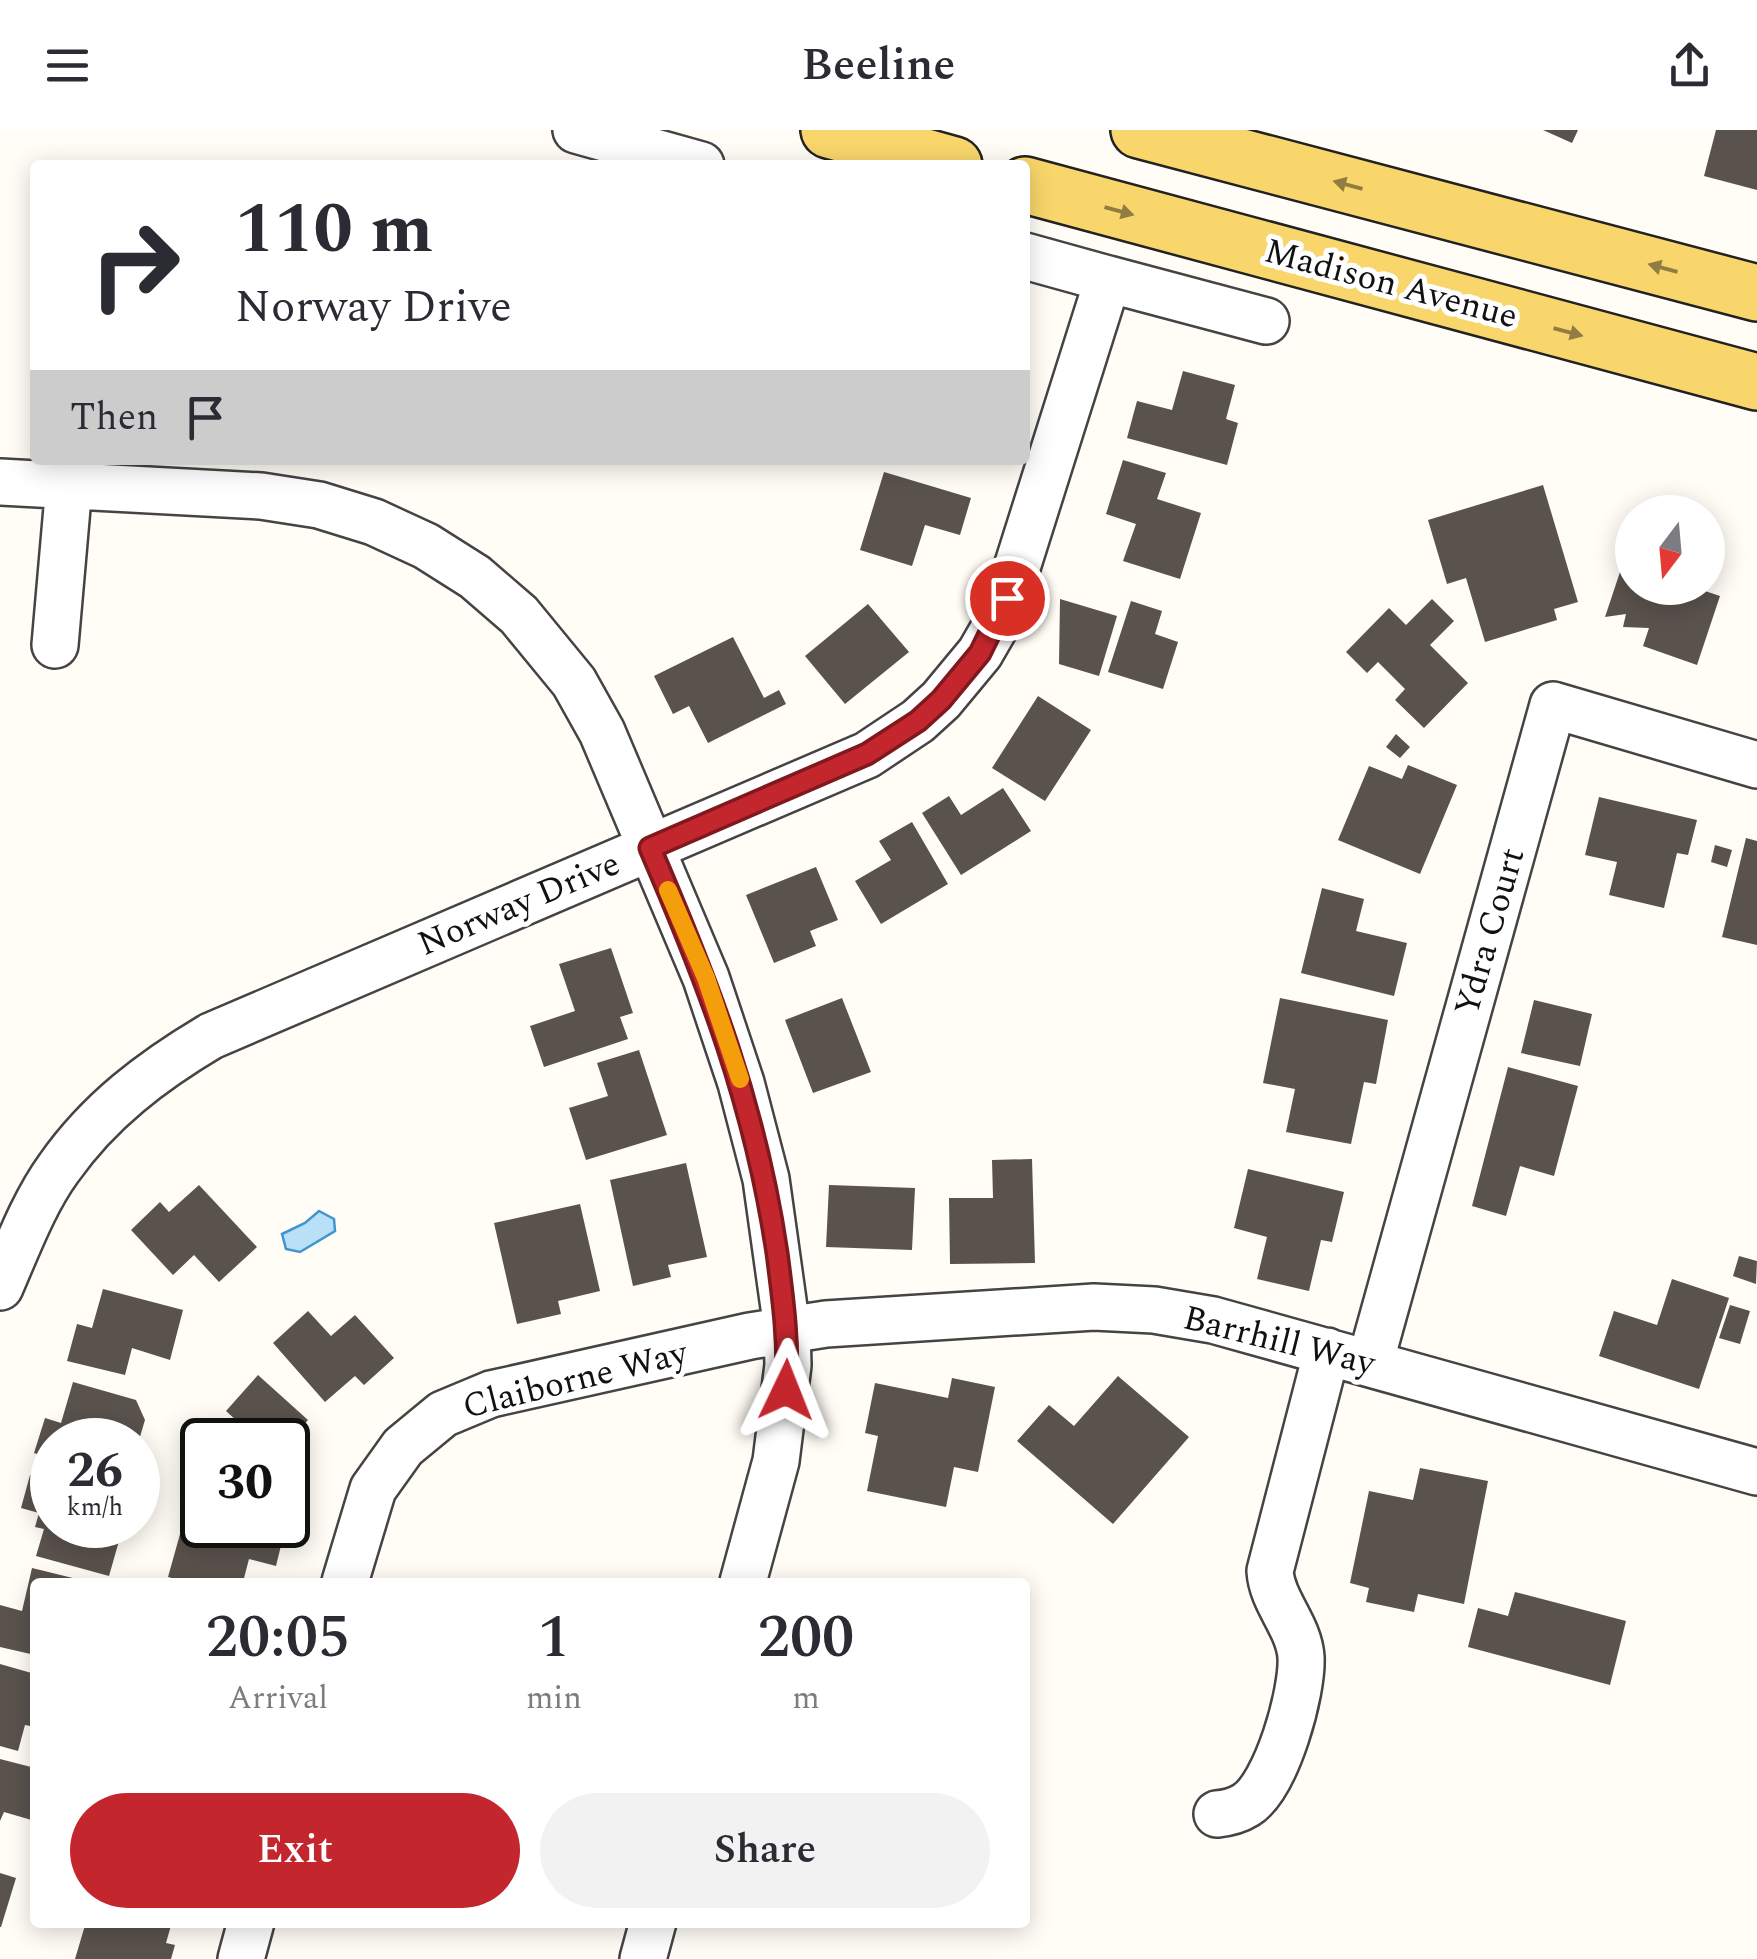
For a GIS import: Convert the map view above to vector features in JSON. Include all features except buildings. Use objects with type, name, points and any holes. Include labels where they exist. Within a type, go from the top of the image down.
[{"type":"main road","points":[[828,130],[936,160]]},
{"type":"main road","points":[[1140,130],[1757,292]]},
{"type":"main road","name":"Madison Avenue","points":[[1030,186],[1757,382]]},
{"type":"street","points":[[576,130],[683,160]]},
{"type":"street","points":[[1030,257],[1266,321]]},
{"type":"street","name":"Norway Drive","points":[[0,1287],[10,1241],[56,1170],[104,1114],[160,1066],[211,1036],[867,754],[918,721],[962,678],[980,653],[1007,598],[1108,279]]},
{"type":"street","points":[[0,482],[261,496],[318,504],[374,522],[426,546],[475,577],[519,614],[557,658],[602,732],[706,978],[741,1083],[766,1178],[787,1329],[784,1414],[776,1461],[745,1578]]},
{"type":"street","points":[[55,645],[69,485]]},
{"type":"street","name":"Ydra Court","points":[[1370,1363],[1552,705],[1757,764]]},
{"type":"street","name":"Barrhill Way","points":[[787,1329],[1094,1306],[1154,1310],[1213,1320],[1757,1472]]},
{"type":"street","name":"Claiborne Way","points":[[346,1578],[373,1489],[403,1447],[444,1414],[492,1394],[787,1329]]},
{"type":"street","points":[[1217,1814],[1248,1804],[1266,1784],[1280,1753],[1296,1692],[1301,1653],[1271,1588],[1270,1571],[1327,1351]]},
{"type":"street","points":[[241,1959],[249,1928]]},
{"type":"street","points":[[643,1959],[651,1928]]},
{"type":"water","points":[[319,1211],[334,1219],[335,1231],[300,1252],[286,1249],[282,1234]]},
{"type":"slow traffic","points":[[668,890],[706,978],[740,1079]]},
{"type":"route","points":[[786,1390],[787,1329],[766,1178],[741,1083],[706,978],[650,848],[867,754],[918,721],[962,678],[995,627],[1007,598]]}]
